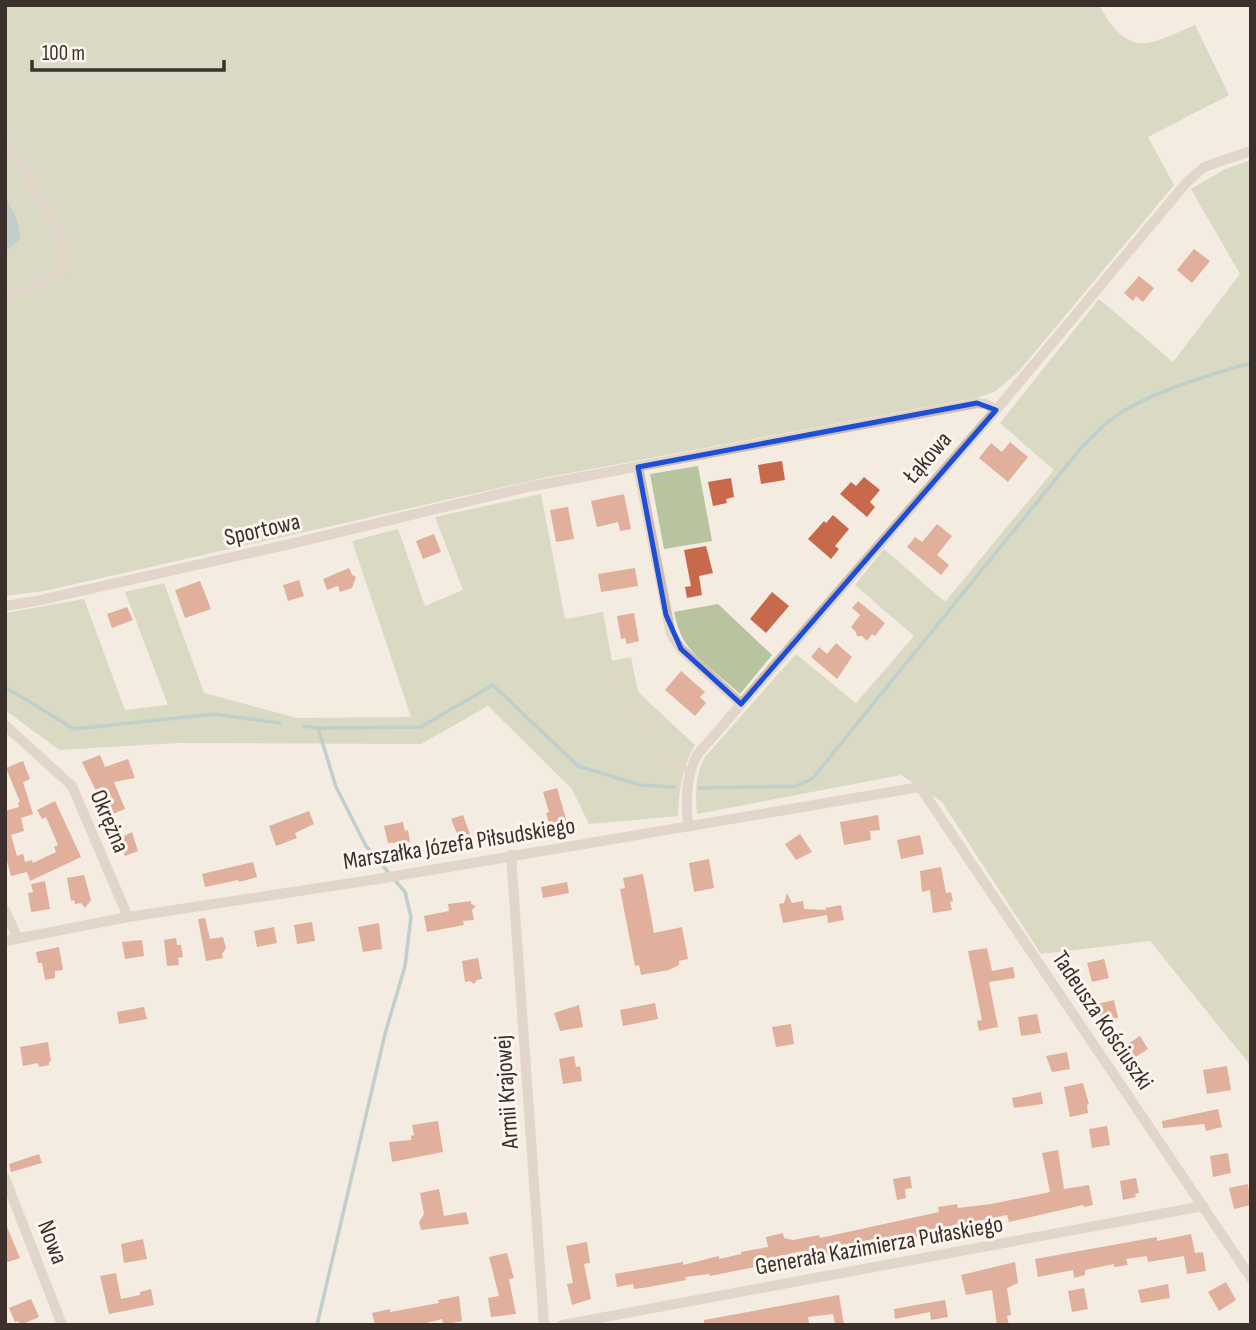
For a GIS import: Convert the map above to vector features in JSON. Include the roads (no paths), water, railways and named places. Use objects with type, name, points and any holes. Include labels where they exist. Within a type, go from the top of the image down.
[{"type":"street","points":[[5,138],[60,235],[66,254],[62,269],[47,280],[5,296]]},
{"type":"street","name":"Łąkowa","points":[[688,827],[686,794],[689,771],[697,755],[996,410],[1187,182],[1204,167],[1251,151]]},
{"type":"street","name":"Sportowa","points":[[5,606],[290,544],[528,487],[977,403],[986,404],[996,410]]},
{"type":"street","points":[[638,467],[670,634],[681,649],[741,704]]},
{"type":"street","name":"Okrężna","points":[[5,725],[72,786],[128,916]]},
{"type":"street","name":"Marszałka Józefa Piłsudskiego","points":[[5,941],[128,916],[378,879],[920,787]]},
{"type":"street","name":"Tadeusza Kościuszki","points":[[920,787],[1251,1278]]},
{"type":"street","name":"Armii Krajowej","points":[[511,855],[544,1325]]},
{"type":"street","points":[[5,910],[18,939]]},
{"type":"street","name":"Nowa","points":[[5,1178],[58,1323]]},
{"type":"street","name":"Generała Kazimierza Pułaskiego","points":[[562,1325],[1203,1206]]},
{"type":"lane","points":[[606,663],[610,674],[659,749],[679,767],[689,771]]},
{"type":"water","points":[[5,198],[16,217],[20,239],[5,252]]},
{"type":"waterway","points":[[699,788],[796,786],[812,779],[1081,448],[1097,432],[1120,413],[1155,395],[1251,363]]},
{"type":"waterway","points":[[303,726],[421,727],[493,685],[578,766],[640,785],[674,787]]},
{"type":"waterway","points":[[5,687],[74,729],[215,714],[280,723]]},
{"type":"waterway","points":[[317,1325],[385,1034],[405,966],[411,917],[405,892],[366,846],[336,787],[318,728]]}]
